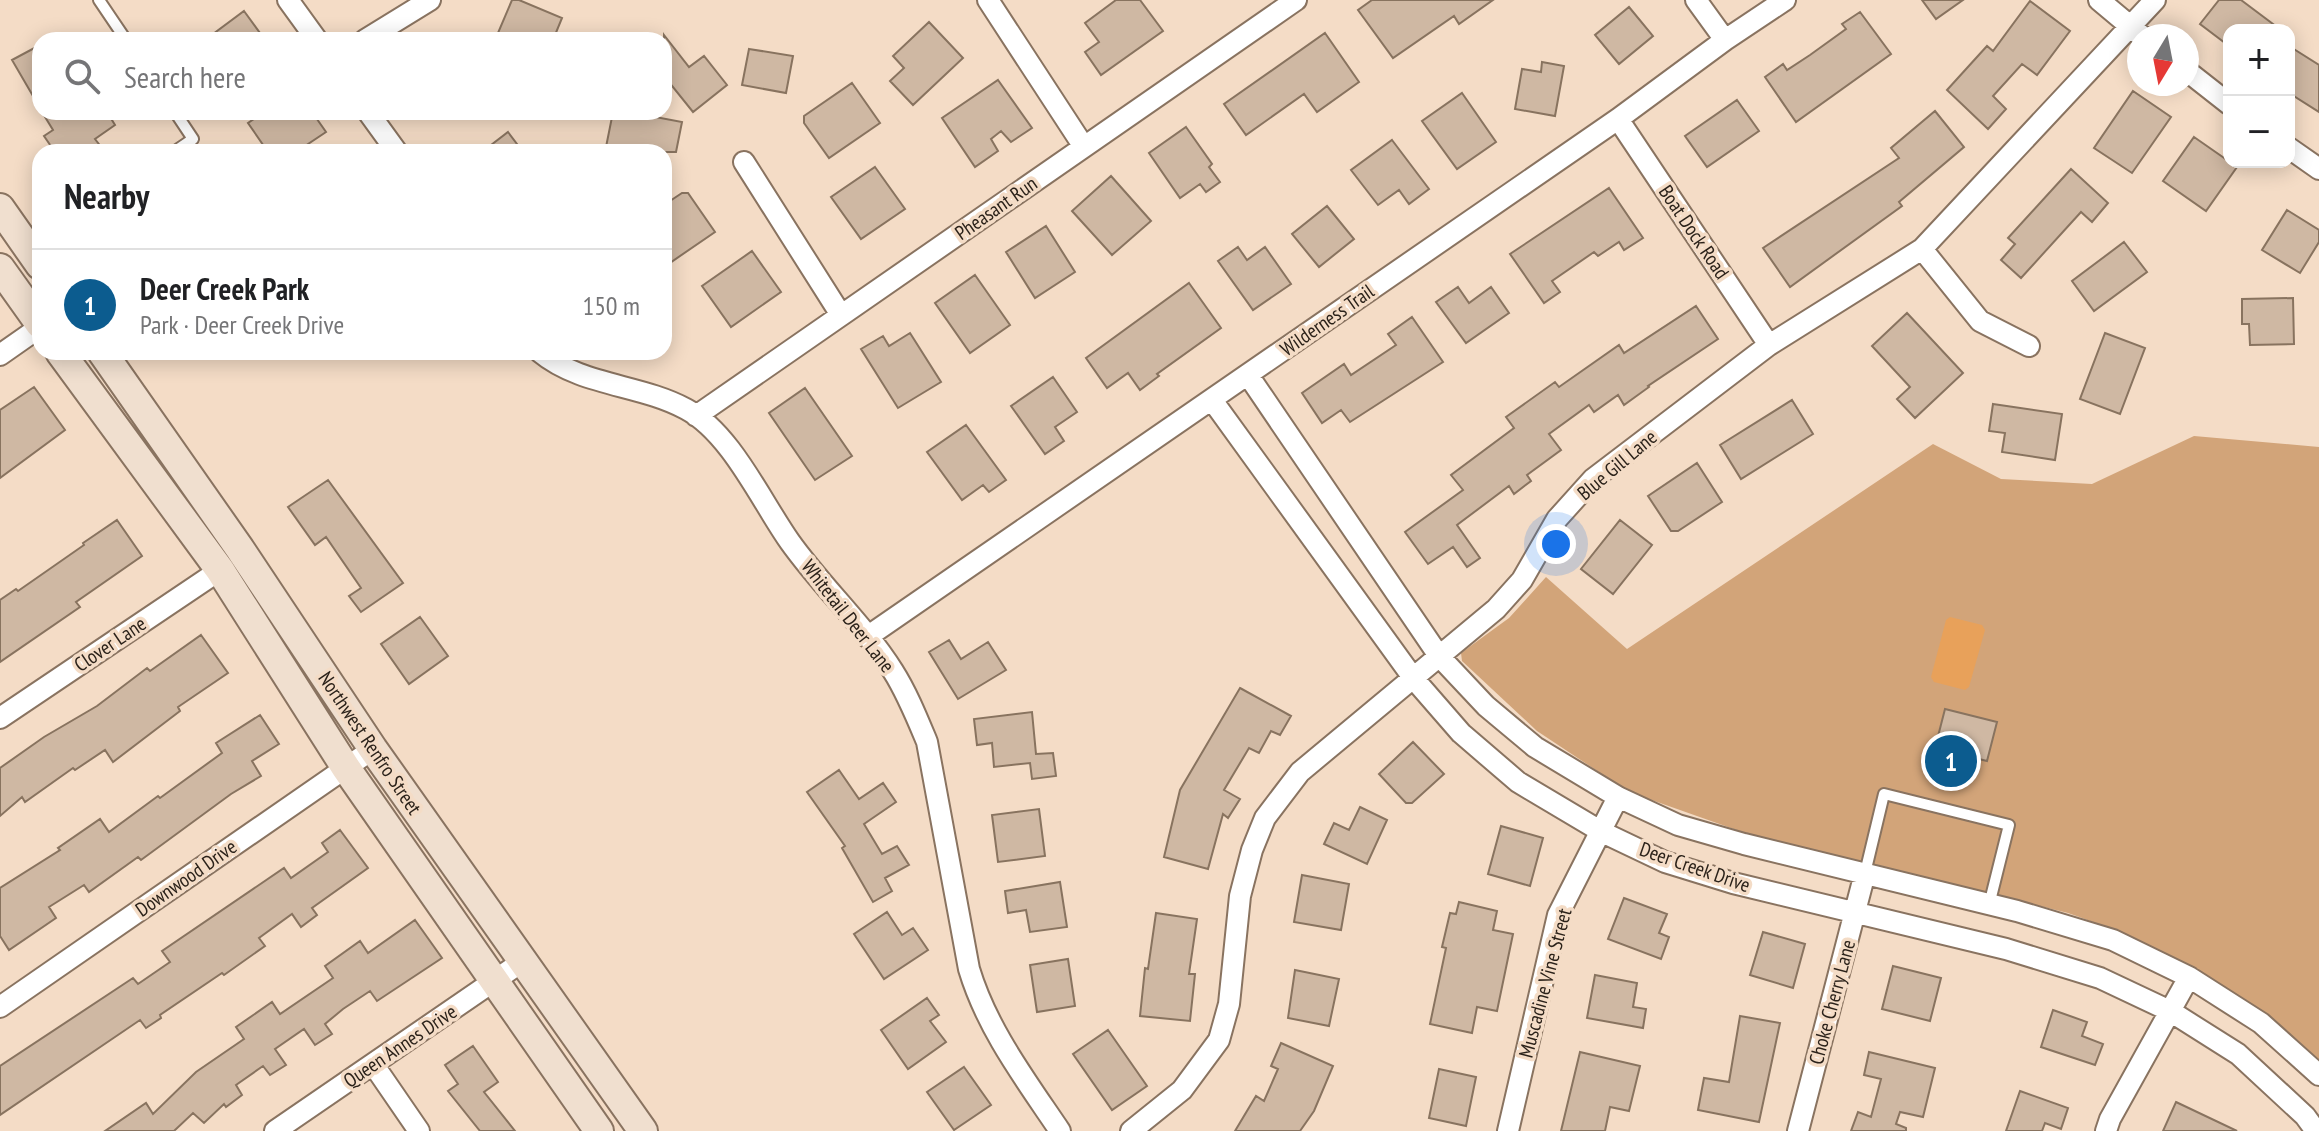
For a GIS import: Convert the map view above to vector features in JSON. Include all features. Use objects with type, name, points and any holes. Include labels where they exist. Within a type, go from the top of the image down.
[{"type":"main road","points":[[0,208],[32,247]]},
{"type":"main road","points":[[0,268],[32,314]]},
{"type":"main road","name":"Northwest Renfro Street","points":[[66,360],[220,570],[346,768],[599,1131]]},
{"type":"main road","name":"Northwest Renfro Street","points":[[108,360],[240,549],[373,749],[643,1131]]},
{"type":"street","points":[[288,0],[311,32]]},
{"type":"street","points":[[378,32],[430,0]]},
{"type":"street","points":[[988,0],[1084,147]]},
{"type":"street","name":"Pheasant Run","points":[[696,416],[1296,0]]},
{"type":"street","points":[[1696,0],[1725,40]]},
{"type":"street","name":"Wilderness Trail","points":[[867,637],[1618,119],[1785,0]]},
{"type":"street","points":[[2099,0],[2128,24]]},
{"type":"street","name":"Blue Gill Lane","points":[[2140,24],[2155,0]]},
{"type":"street","name":"Blue Gill Lane","points":[[1131,1131],[1182,1090],[1219,1040],[1229,1004],[1240,896],[1252,850],[1265,818],[1300,772],[1496,609],[1522,580],[1557,519],[1593,479],[1769,345],[1922,249],[2127,40]]},
{"type":"street","points":[[2199,80],[2223,99]]},
{"type":"street","name":"Boat Dock Road","points":[[1618,119],[1769,345]]},
{"type":"street","points":[[374,120],[391,144]]},
{"type":"street","points":[[2295,152],[2319,169]]},
{"type":"street","points":[[744,162],[841,315]]},
{"type":"street","points":[[1922,249],[1980,321],[2029,346]]},
{"type":"street","points":[[0,355],[32,331]]},
{"type":"street","name":"Whitetail Deer Lane","points":[[551,360],[562,368],[686,409],[696,416],[730,450],[791,544],[893,670],[927,742],[969,969],[977,997],[998,1038],[1060,1131]]},
{"type":"street","name":"Deer Creek Drive","points":[[1248,375],[1439,656],[1486,706],[1535,747],[1618,797],[1678,825],[2113,940],[2189,977],[2261,1023],[2319,1075]]},
{"type":"street","name":"Deer Creek Drive","points":[[1212,400],[1414,679],[1461,733],[1518,782],[1602,832],[1665,862],[1733,883],[2006,949],[2100,978],[2170,1011],[2238,1054],[2305,1116],[2316,1131]]},
{"type":"street","name":"Clover Lane","points":[[0,718],[220,570]]},
{"type":"street","name":"Downwood Drive","points":[[0,1007],[373,749]]},
{"type":"street","name":"Muscadine Vine Street","points":[[1508,1131],[1558,915],[1618,797]]},
{"type":"street","name":"Choke Cherry Lane","points":[[1798,1131],[1865,873]]},
{"type":"street","name":"Queen Annes Drive","points":[[275,1131],[523,961]]},
{"type":"street","points":[[2106,1131],[2189,977]]},
{"type":"street","points":[[373,1064],[419,1131]]},
{"type":"lane","points":[[99,0],[121,32]]},
{"type":"lane","points":[[180,120],[193,139],[186,144]]},
{"type":"lane","points":[[1865,873],[1884,794],[2009,825],[1989,905]]},
{"type":"shaded area","points":[[2194,436],[2319,447],[2319,1060],[2263,1012],[2233,992],[2169,955],[2102,926],[2068,913],[1745,833],[1629,792],[1537,731],[1462,661],[1461,653],[1509,618],[1546,577],[1627,649],[1933,444],[2001,479],[2092,484]]},
{"type":"shaded area","points":[[1950,617],[1982,625],[1985,630],[1969,687],[1965,690],[1934,682],[1931,677],[1946,620]]},
{"type":"building","points":[[512,0],[562,18],[556,32],[498,32]]},
{"type":"building","points":[[1116,0],[1140,0],[1163,31],[1101,75],[1085,52],[1099,42],[1085,23]]},
{"type":"building","points":[[1372,0],[1493,0],[1459,24],[1454,16],[1393,58],[1358,10]]},
{"type":"building","points":[[1922,0],[1963,0],[1936,19]]},
{"type":"building","points":[[2219,0],[2241,0],[2273,24],[2223,24],[2223,41],[2200,24]]},
{"type":"building","points":[[2030,1],[2070,31],[2037,75],[2022,64],[1993,96],[2006,109],[1988,129],[1947,90],[1987,46],[1993,51]]},
{"type":"building","points":[[1629,7],[1653,36],[1619,64],[1595,35]]},
{"type":"building","points":[[244,11],[259,32],[216,32]]},
{"type":"building","points":[[1860,12],[1891,54],[1796,122],[1765,77],[1783,64],[1787,70],[1810,55],[1846,29],[1842,24]]},
{"type":"building","points":[[929,22],[963,58],[913,105],[890,81],[904,68],[893,56]]},
{"type":"building","points":[[1325,33],[1359,82],[1317,112],[1304,94],[1246,135],[1224,104]]},
{"type":"building","points":[[672,45],[689,67],[704,56],[727,85],[693,112],[672,86]]},
{"type":"building","points":[[32,49],[32,94],[12,60]]},
{"type":"building","points":[[749,49],[793,56],[786,93],[742,85]]},
{"type":"building","points":[[2295,50],[2319,65],[2319,112],[2295,97]]},
{"type":"building","points":[[1542,62],[1564,66],[1555,116],[1515,109],[1522,69],[1541,72]]},
{"type":"building","points":[[998,80],[1032,128],[1011,142],[1001,131],[991,139],[998,151],[975,167],[942,118]]},
{"type":"building","points":[[852,83],[880,123],[829,158],[804,123],[804,116]]},
{"type":"building","points":[[1462,93],[1496,142],[1457,169],[1422,121]]},
{"type":"building","points":[[2130,96],[2140,96],[2171,117],[2132,173],[2094,148]]},
{"type":"building","points":[[1737,100],[1759,131],[1707,167],[1685,136]]},
{"type":"building","points":[[1935,111],[1964,147],[1899,202],[1902,206],[1790,287],[1763,248],[1899,158],[1891,148]]},
{"type":"building","points":[[47,120],[112,120],[115,125],[95,139],[99,144],[50,144],[44,136],[53,130]]},
{"type":"building","points":[[252,120],[318,120],[326,132],[308,144],[262,144],[248,123]]},
{"type":"building","points":[[611,120],[682,122],[676,152],[672,152],[672,144],[607,144]]},
{"type":"building","points":[[1186,127],[1212,164],[1209,167],[1220,182],[1206,192],[1200,184],[1180,198],[1149,153]]},
{"type":"building","points":[[508,132],[517,144],[492,144]]},
{"type":"building","points":[[2194,137],[2223,157],[2223,168],[2236,168],[2206,211],[2163,181]]},
{"type":"building","points":[[1392,140],[1429,189],[1409,204],[1399,190],[1378,205],[1351,170]]},
{"type":"building","points":[[875,167],[905,209],[861,239],[831,197]]},
{"type":"building","points":[[2071,169],[2108,203],[2092,222],[2081,212],[2021,278],[2001,260],[2015,244],[2008,238]]},
{"type":"building","points":[[1111,176],[1151,221],[1112,255],[1072,211]]},
{"type":"building","points":[[1609,188],[1643,238],[1624,250],[1619,242],[1598,256],[1594,252],[1552,281],[1560,292],[1544,303],[1510,254]]},
{"type":"building","points":[[688,193],[715,232],[672,262],[672,200]]},
{"type":"building","points":[[1327,206],[1354,239],[1319,267],[1292,234]]},
{"type":"building","points":[[2287,210],[2319,230],[2319,242],[2300,273],[2262,250]]},
{"type":"building","points":[[1046,226],[1075,272],[1035,298],[1006,252]]},
{"type":"building","points":[[2124,242],[2147,272],[2094,311],[2072,281]]},
{"type":"building","points":[[1238,247],[1247,260],[1265,247],[1291,284],[1253,310],[1218,261]]},
{"type":"building","points":[[752,251],[781,292],[731,327],[702,286]]},
{"type":"building","points":[[975,275],[1010,325],[970,353],[935,303]]},
{"type":"building","points":[[1189,283],[1221,328],[1140,390],[1128,373],[1107,388],[1086,358]]},
{"type":"building","points":[[1458,287],[1469,303],[1491,287],[1509,313],[1466,343],[1436,302]]},
{"type":"building","points":[[2293,298],[2294,344],[2250,345],[2249,324],[2242,324],[2242,299]]},
{"type":"building","points":[[1696,306],[1718,339],[1624,405],[1618,395],[1594,412],[1589,405],[1549,434],[1561,450],[1527,475],[1531,481],[1514,494],[1509,486],[1457,525],[1480,558],[1467,567],[1453,547],[1428,564],[1405,532],[1463,490],[1451,475],[1514,428],[1506,417],[1555,382],[1559,387],[1619,345],[1624,353]]},
{"type":"building","points":[[1907,313],[1963,373],[1915,418],[1897,399],[1910,387],[1872,346]]},
{"type":"building","points":[[1412,317],[1443,362],[1350,422],[1341,410],[1322,423],[1302,393],[1344,364],[1351,375],[1396,345],[1388,334]]},
{"type":"building","points":[[910,333],[941,382],[898,408],[861,349],[883,336],[889,346]]},
{"type":"building","points":[[2105,333],[2145,348],[2120,414],[2080,399]]},
{"type":"building","points":[[1053,377],[1077,412],[1055,427],[1064,441],[1045,454],[1011,406]]},
{"type":"building","points":[[34,387],[65,430],[0,478],[0,410]]},
{"type":"building","points":[[805,388],[852,456],[815,480],[769,413]]},
{"type":"building","points":[[1792,400],[1813,434],[1741,479],[1720,445]]},
{"type":"building","points":[[1993,404],[2062,414],[2055,460],[2002,452],[2005,433],[1989,431]]},
{"type":"building","points":[[966,425],[1006,480],[989,492],[983,485],[962,500],[927,452]]},
{"type":"building","points":[[1697,463],[1722,502],[1678,531],[1671,531],[1648,496]]},
{"type":"building","points":[[328,480],[403,583],[361,612],[349,596],[361,588],[326,537],[315,545],[288,507]]},
{"type":"building","points":[[117,520],[142,556],[76,602],[80,607],[0,662],[0,600],[16,589],[18,591]]},
{"type":"building","points":[[1620,520],[1652,545],[1613,594],[1581,569]]},
{"type":"building","points":[[420,617],[448,656],[409,684],[381,644]]},
{"type":"building","points":[[201,635],[228,673],[178,707],[180,711],[113,762],[105,750],[25,802],[22,797],[0,816],[0,768]]},
{"type":"building","points":[[949,640],[961,659],[988,642],[1006,670],[958,699],[929,652]]},
{"type":"building","points":[[1240,688],[1291,716],[1280,735],[1271,731],[1259,753],[1249,748],[1224,790],[1240,799],[1228,818],[1223,814],[1208,869],[1164,857],[1180,790]]},
{"type":"building","points":[[1945,709],[1997,722],[1987,761],[1935,748]]},
{"type":"building","points":[[1032,712],[1036,754],[1053,753],[1056,776],[1032,779],[1030,763],[994,767],[992,743],[977,745],[974,719]]},
{"type":"building","points":[[260,715],[279,744],[252,761],[261,776],[231,794],[141,860],[138,857],[89,892],[84,885],[49,907],[56,918],[9,950],[0,936],[0,888],[60,850],[58,848],[100,819],[109,832],[222,753],[216,743]]},
{"type":"building","points":[[1413,742],[1444,774],[1412,803],[1406,803],[1379,774]]},
{"type":"building","points":[[839,770],[859,799],[883,783],[896,802],[864,824],[882,854],[897,846],[909,865],[885,878],[892,891],[873,902],[842,848],[845,846],[807,792]]},
{"type":"building","points":[[1360,807],[1387,820],[1367,864],[1324,844],[1334,823],[1349,830]]},
{"type":"building","points":[[1039,809],[1045,856],[998,862],[992,815]]},
{"type":"building","points":[[1501,826],[1543,838],[1530,886],[1488,874]]},
{"type":"building","points":[[340,830],[368,868],[312,908],[317,915],[301,927],[292,914],[259,938],[265,946],[224,975],[222,973],[160,1015],[161,1018],[146,1028],[140,1020],[0,1115],[0,1066],[133,978],[138,984],[170,962],[162,951],[284,868],[291,878],[328,852],[322,843]]},
{"type":"building","points":[[1302,875],[1349,884],[1341,930],[1294,922]]},
{"type":"building","points":[[1060,882],[1067,927],[1030,932],[1026,910],[1008,913],[1005,891]]},
{"type":"building","points":[[1624,898],[1667,914],[1659,933],[1669,937],[1661,959],[1608,939]]},
{"type":"building","points":[[1459,902],[1497,911],[1493,930],[1513,934],[1497,1011],[1477,1007],[1472,1033],[1430,1024],[1450,913],[1456,914]]},
{"type":"building","points":[[887,912],[902,935],[913,928],[928,950],[884,979],[854,934]]},
{"type":"building","points":[[1156,913],[1197,919],[1189,974],[1195,974],[1190,1021],[1140,1016],[1145,968],[1148,969]]},
{"type":"building","points":[[415,920],[442,958],[377,1001],[370,991],[343,1009],[325,1024],[332,1034],[315,1045],[304,1029],[275,1049],[286,1065],[270,1075],[263,1066],[236,1085],[242,1095],[226,1107],[224,1104],[204,1123],[193,1113],[174,1131],[105,1131],[146,1103],[153,1114],[196,1072],[244,1039],[236,1027],[272,1002],[280,1014],[333,978],[325,966],[360,941],[368,953]]},
{"type":"building","points":[[1763,932],[1805,944],[1793,988],[1750,975]]},
{"type":"building","points":[[1068,959],[1075,1006],[1037,1012],[1030,965]]},
{"type":"building","points":[[1893,966],[1941,978],[1930,1021],[1882,1009]]},
{"type":"building","points":[[1295,970],[1339,979],[1329,1026],[1288,1018]]},
{"type":"building","points":[[1595,975],[1637,983],[1633,1007],[1646,1009],[1643,1028],[1587,1018]]},
{"type":"building","points":[[927,998],[939,1015],[930,1021],[946,1042],[908,1069],[881,1030]]},
{"type":"building","points":[[2053,1010],[2087,1022],[2082,1036],[2103,1044],[2095,1065],[2041,1047]]},
{"type":"building","points":[[1740,1016],[1780,1023],[1759,1122],[1698,1110],[1704,1078],[1729,1082]]},
{"type":"building","points":[[1108,1030],[1147,1086],[1112,1110],[1073,1054]]},
{"type":"building","points":[[1281,1043],[1333,1066],[1314,1111],[1300,1131],[1235,1131],[1256,1096],[1264,1101],[1278,1069],[1271,1066]]},
{"type":"building","points":[[473,1046],[498,1082],[484,1092],[515,1131],[480,1131],[448,1091],[458,1084],[445,1065]]},
{"type":"building","points":[[1580,1052],[1640,1066],[1629,1111],[1610,1107],[1605,1131],[1561,1131]]},
{"type":"building","points":[[1869,1052],[1935,1068],[1923,1117],[1900,1112],[1896,1124],[1906,1128],[1906,1131],[1851,1131],[1858,1112],[1871,1117],[1881,1079],[1864,1075]]},
{"type":"building","points":[[964,1067],[991,1105],[954,1130],[927,1092]]},
{"type":"building","points":[[1439,1069],[1476,1077],[1466,1126],[1429,1118]]},
{"type":"building","points":[[2020,1091],[2068,1108],[2061,1129],[2045,1123],[2042,1131],[2006,1131]]},
{"type":"building","points":[[2176,1102],[2237,1131],[2163,1131]]},
{"type":"place","name":"Deer Creek Park","points":[[1951,761]]}]
